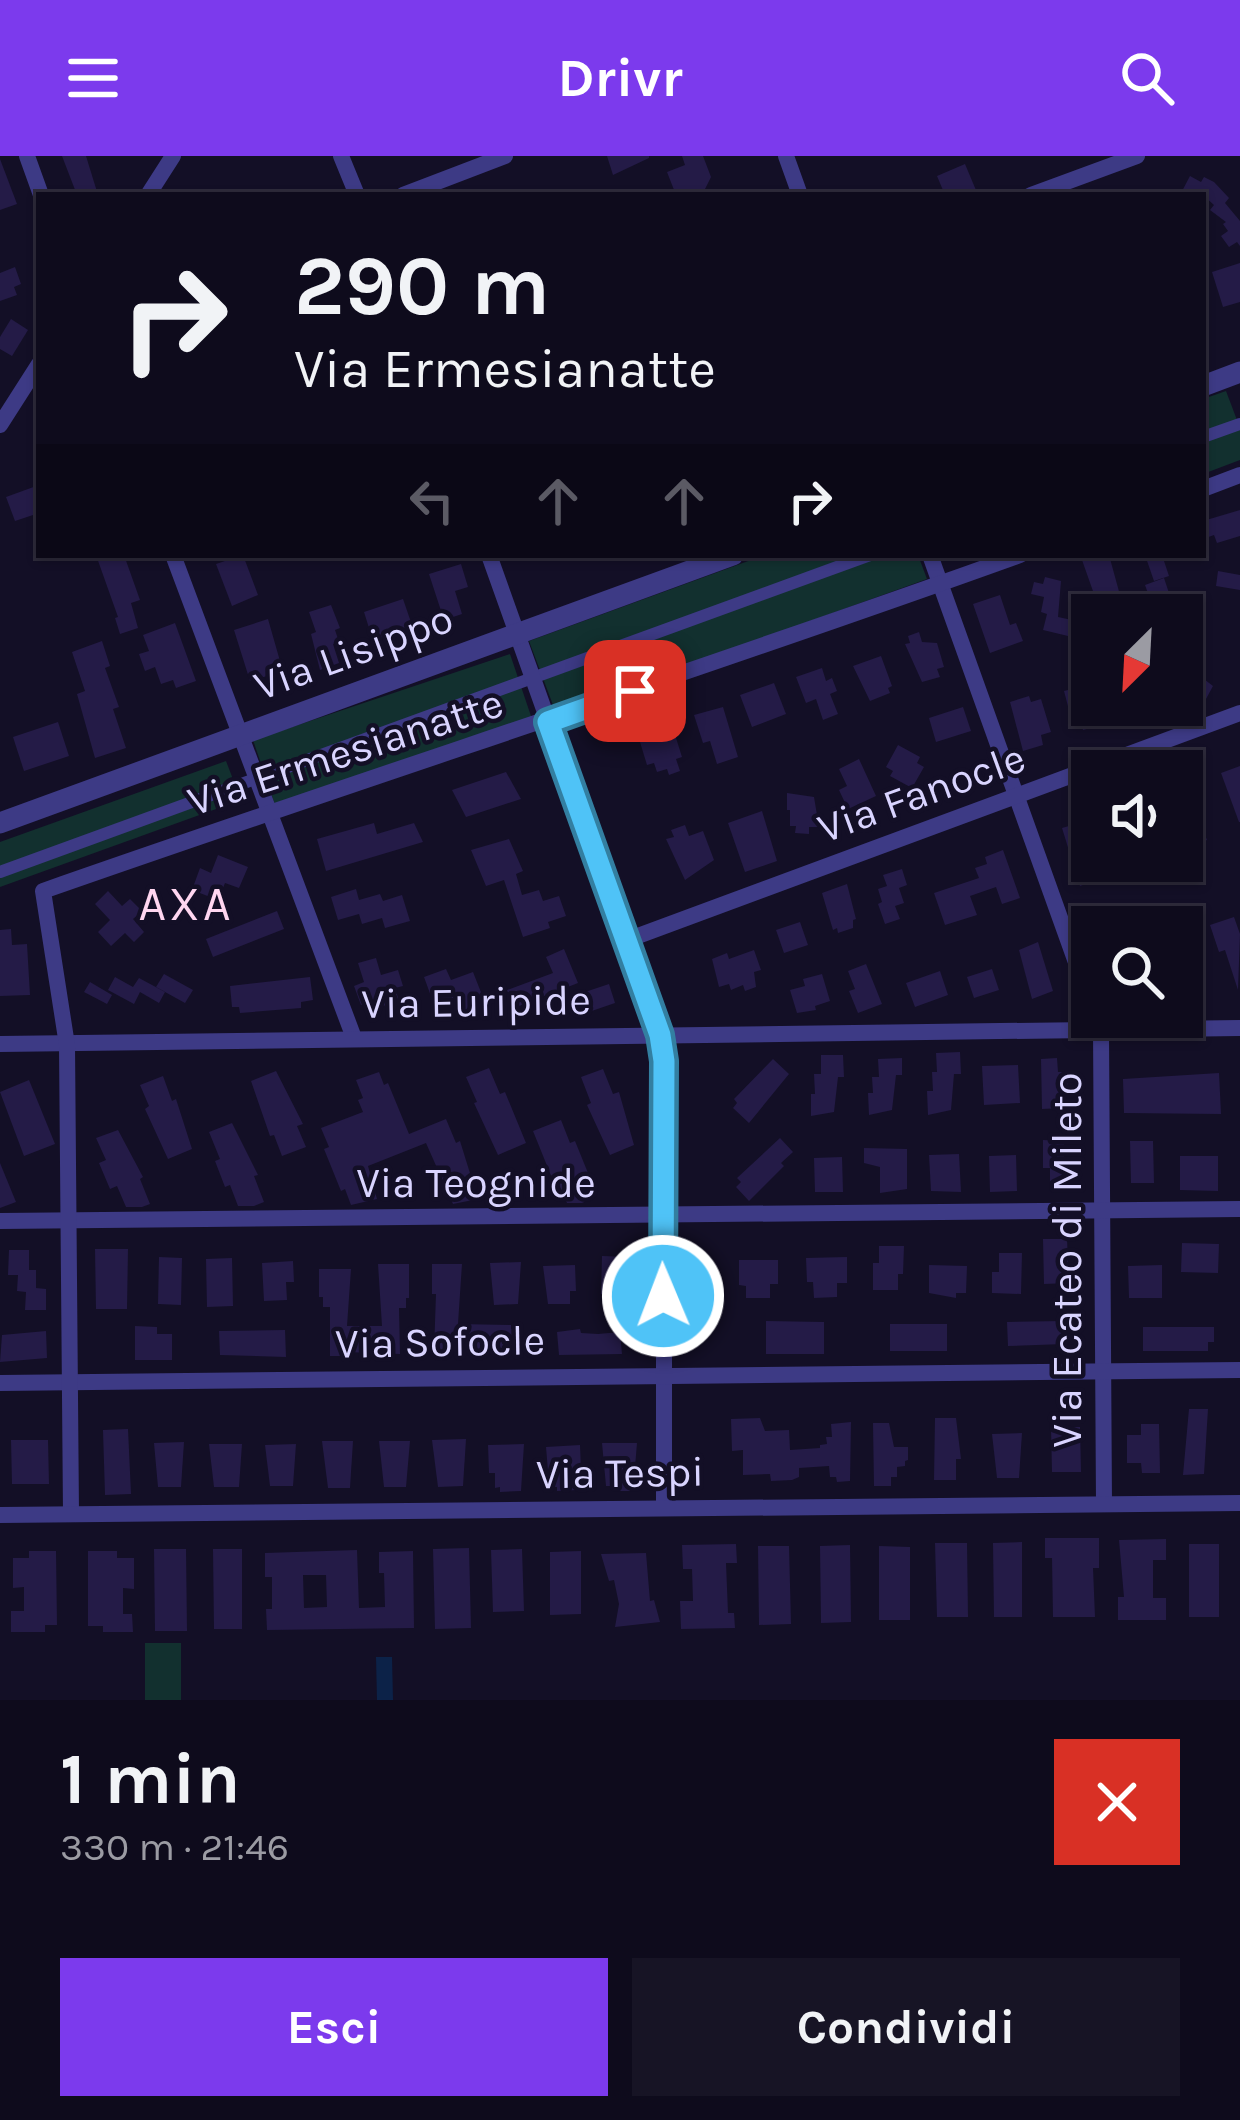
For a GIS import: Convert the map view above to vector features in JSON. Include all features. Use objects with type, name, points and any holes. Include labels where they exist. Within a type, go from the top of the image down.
[{"type":"street","points":[[27,156],[40,192]]},
{"type":"street","points":[[150,192],[172,156]]},
{"type":"street","points":[[341,156],[356,192]]},
{"type":"street","points":[[411,192],[505,156]]},
{"type":"street","points":[[786,156],[799,192]]},
{"type":"street","points":[[1039,192],[1137,156]]},
{"type":"street","points":[[0,425],[36,369]]},
{"type":"street","points":[[1206,385],[1240,372]]},
{"type":"street","points":[[1206,435],[1240,424]]},
{"type":"street","points":[[1206,488],[1240,476]]},
{"type":"street","points":[[174,558],[354,1039]]},
{"type":"street","points":[[490,558],[660,1035],[664,1061],[664,1508]]},
{"type":"street","name":"Via Lisippo","points":[[0,823],[725,558]]},
{"type":"street","points":[[0,872],[862,558]]},
{"type":"street","points":[[931,558],[1071,949]]},
{"type":"street","name":"Via Ermesianatte","points":[[67,1045],[44,891],[548,722],[1012,558]]},
{"type":"street","name":"Via Fanocle","points":[[627,940],[1240,713]]},
{"type":"street","name":"Via Euripide","points":[[0,1044],[1071,1025]]},
{"type":"street","name":"Via Euripide","points":[[1203,1027],[1240,1028]]},
{"type":"street","name":"Via Ecateo di Mileto","points":[[1098,1038],[1104,1503]]},
{"type":"street","points":[[67,1045],[71,1514]]},
{"type":"street","name":"Via Teognide","points":[[0,1221],[1240,1209]]},
{"type":"street","name":"Via Sofocle","points":[[0,1384],[1240,1370]]},
{"type":"street","name":"Via Tespi","points":[[0,1515],[1240,1503]]},
{"type":"green space","points":[[1226,391],[1240,428],[1240,460],[1206,473],[1206,398]]},
{"type":"green space","points":[[757,558],[919,558],[927,579],[556,713],[529,641]]},
{"type":"green space","points":[[510,654],[532,719],[275,805],[253,740]]},
{"type":"green space","points":[[226,761],[241,800],[0,887],[0,842]]},
{"type":"green space","points":[[145,1643],[181,1643],[181,1700],[145,1700]]},
{"type":"water","points":[[376,1657],[392,1657],[393,1700],[377,1700]]},
{"type":"building","points":[[62,156],[86,156],[97,192],[76,192]]},
{"type":"building","points":[[607,156],[649,156],[649,158],[613,175]]},
{"type":"building","points":[[682,156],[703,156],[711,177],[705,189],[675,192],[667,172],[685,165]]},
{"type":"building","points":[[0,159],[17,204],[0,210]]},
{"type":"building","points":[[965,164],[977,192],[944,192],[937,176]]},
{"type":"building","points":[[1190,176],[1214,182],[1229,198],[1225,203],[1240,221],[1240,246],[1237,242],[1229,247],[1221,236],[1228,231],[1226,222],[1210,210],[1214,205],[1206,192],[1182,192]]},
{"type":"building","points":[[1240,263],[1240,302],[1223,307],[1212,272]]},
{"type":"building","points":[[15,267],[21,284],[14,287],[17,295],[0,301],[0,273]]},
{"type":"building","points":[[11,319],[28,330],[12,356],[0,349],[0,337]]},
{"type":"building","points":[[36,486],[36,514],[15,521],[6,497]]},
{"type":"building","points":[[1240,510],[1240,536],[1217,543],[1214,535],[1206,538],[1206,520]]},
{"type":"building","points":[[97,558],[125,558],[140,600],[131,603],[138,628],[120,634]]},
{"type":"building","points":[[244,558],[258,595],[232,606],[216,564]]},
{"type":"building","points":[[1110,558],[1120,594],[1094,594],[1082,560]]},
{"type":"building","points":[[1146,558],[1163,558],[1169,576],[1154,581]]},
{"type":"building","points":[[461,564],[468,587],[455,591],[462,614],[444,620],[429,574]]},
{"type":"building","points":[[1218,571],[1240,575],[1240,590],[1216,586]]},
{"type":"building","points":[[1045,577],[1061,581],[1058,617],[1071,620],[1068,636],[1043,630],[1044,597],[1031,594],[1034,582],[1043,584]]},
{"type":"building","points":[[1164,578],[1169,594],[1148,594],[1145,585]]},
{"type":"building","points":[[1000,595],[1010,625],[1016,623],[1023,641],[990,653],[973,604]]},
{"type":"building","points":[[403,599],[413,628],[373,641],[364,612]]},
{"type":"building","points":[[331,605],[340,628],[335,630],[339,642],[333,644],[339,663],[320,670],[309,612]]},
{"type":"building","points":[[268,619],[280,661],[271,664],[274,674],[250,681],[234,630]]},
{"type":"building","points":[[175,623],[196,681],[176,688],[173,680],[161,684],[155,667],[145,671],[139,654],[149,651],[143,635]]},
{"type":"building","points":[[919,632],[922,642],[937,643],[944,667],[937,669],[940,677],[922,682],[905,644],[910,643],[908,636]]},
{"type":"building","points":[[102,641],[110,666],[105,668],[119,707],[113,709],[126,748],[95,758],[77,694],[85,691],[72,652]]},
{"type":"building","points":[[881,656],[892,686],[890,693],[870,701],[853,666]]},
{"type":"building","points":[[822,668],[826,681],[832,678],[837,691],[830,694],[838,714],[823,720],[816,699],[806,703],[796,677]]},
{"type":"building","points":[[1203,678],[1213,686],[1203,704]]},
{"type":"building","points":[[774,683],[786,714],[752,727],[740,695]]},
{"type":"building","points":[[1071,689],[1071,710],[1069,710],[1064,691]]},
{"type":"building","points":[[1029,696],[1031,702],[1041,699],[1051,732],[1041,735],[1043,745],[1023,751],[1010,702]]},
{"type":"building","points":[[723,707],[738,757],[717,764],[710,741],[703,743],[694,715]]},
{"type":"building","points":[[963,707],[971,731],[936,742],[929,718]]},
{"type":"building","points":[[58,722],[69,756],[24,771],[13,737]]},
{"type":"building","points":[[671,722],[682,757],[676,759],[680,771],[669,775],[667,769],[657,772],[654,763],[647,765],[640,742],[656,738],[653,728]]},
{"type":"building","points":[[898,745],[920,757],[917,763],[924,767],[912,788],[890,776],[893,771],[886,767]]},
{"type":"building","points":[[859,759],[876,796],[848,809],[839,790],[847,786],[839,769]]},
{"type":"building","points":[[1240,766],[1240,822],[1239,822],[1221,773]]},
{"type":"building","points":[[506,772],[521,799],[466,817],[452,790]]},
{"type":"building","points":[[787,793],[814,797],[819,827],[809,827],[809,834],[795,833]]},
{"type":"building","points":[[762,811],[777,861],[745,872],[728,823]]},
{"type":"building","points":[[374,823],[377,834],[414,823],[423,842],[326,871],[317,839]]},
{"type":"building","points":[[685,825],[689,836],[703,831],[714,860],[685,880],[666,839],[674,837],[671,830]]},
{"type":"building","points":[[1071,825],[1071,857],[1062,828]]},
{"type":"building","points":[[509,839],[523,871],[516,874],[522,895],[539,890],[543,901],[559,896],[566,916],[548,922],[550,928],[523,937],[504,880],[486,886],[471,850]]},
{"type":"building","points":[[1003,850],[1020,898],[1002,904],[996,887],[970,896],[977,915],[945,925],[934,893],[979,878],[975,868],[987,864],[985,857]]},
{"type":"building","points":[[218,855],[248,867],[239,888],[225,883],[218,900],[192,890],[200,868],[211,873]]},
{"type":"building","points":[[902,869],[907,885],[899,888],[904,903],[895,906],[900,919],[885,924],[878,889],[887,886],[883,875]]},
{"type":"building","points":[[847,884],[856,919],[853,928],[838,933],[822,893]]},
{"type":"building","points":[[356,889],[359,900],[380,894],[383,901],[402,895],[410,921],[385,928],[382,918],[362,924],[359,914],[338,920],[331,897]]},
{"type":"building","points":[[108,891],[122,906],[130,899],[142,911],[133,919],[144,932],[134,942],[125,933],[111,946],[98,932],[110,920],[95,904]]},
{"type":"building","points":[[277,911],[284,929],[213,957],[206,939]]},
{"type":"building","points":[[1234,917],[1240,934],[1238,990],[1225,950],[1219,952],[1210,925]]},
{"type":"building","points":[[800,922],[808,945],[784,953],[776,930]]},
{"type":"building","points":[[11,929],[12,945],[27,944],[30,995],[0,996],[0,930]]},
{"type":"building","points":[[1038,942],[1053,991],[1032,999],[1019,950]]},
{"type":"building","points":[[564,949],[578,983],[514,1008],[507,990],[553,973],[546,957]]},
{"type":"building","points":[[754,950],[761,970],[754,972],[756,987],[745,991],[743,985],[731,990],[729,984],[719,987],[712,959]]},
{"type":"building","points":[[376,958],[381,975],[398,970],[403,986],[395,988],[399,1001],[383,1006],[381,999],[361,1005],[354,986],[364,982],[358,963]]},
{"type":"building","points":[[866,964],[882,1004],[858,1013],[849,991],[855,989],[848,971]]},
{"type":"building","points":[[446,969],[451,980],[473,972],[486,1005],[461,1014],[456,1003],[436,1010],[424,977]]},
{"type":"building","points":[[992,969],[999,990],[974,998],[967,977]]},
{"type":"building","points":[[940,971],[948,995],[915,1007],[906,983]]},
{"type":"building","points":[[164,974],[193,990],[185,1003],[156,987]]},
{"type":"building","points":[[822,974],[830,1001],[815,1006],[816,1010],[797,1013],[790,990],[805,986],[803,979]]},
{"type":"building","points":[[115,977],[133,987],[139,978],[165,992],[159,1003],[140,992],[134,1004],[108,990]]},
{"type":"building","points":[[310,977],[313,1000],[301,1002],[301,1008],[240,1013],[239,1007],[232,1007],[230,986]]},
{"type":"building","points":[[90,982],[112,995],[107,1004],[84,992]]},
{"type":"building","points":[[609,984],[615,1003],[583,1014],[576,995]]},
{"type":"building","points":[[960,1052],[961,1074],[954,1074],[951,1110],[928,1115],[927,1091],[933,1091],[936,1053]]},
{"type":"building","points":[[821,1055],[843,1055],[844,1077],[838,1077],[834,1112],[811,1116],[814,1074],[821,1074]]},
{"type":"building","points":[[902,1058],[892,1110],[869,1115],[868,1093],[873,1093],[872,1077],[879,1077],[878,1059]]},
{"type":"building","points":[[1057,1058],[1058,1072],[1067,1072],[1068,1096],[1062,1096],[1062,1108],[1042,1109],[1041,1059]]},
{"type":"building","points":[[773,1059],[789,1074],[749,1123],[733,1108],[734,1099]]},
{"type":"building","points":[[1018,1065],[1020,1103],[984,1105],[982,1066]]},
{"type":"building","points":[[489,1068],[500,1094],[505,1092],[526,1143],[498,1155],[466,1077]]},
{"type":"building","points":[[603,1069],[613,1094],[619,1092],[634,1145],[610,1155],[587,1105],[591,1103],[581,1077]]},
{"type":"building","points":[[276,1071],[303,1124],[297,1126],[306,1147],[282,1156],[251,1081]]},
{"type":"building","points":[[379,1072],[409,1134],[446,1119],[456,1143],[460,1141],[478,1199],[453,1204],[426,1143],[368,1166],[377,1199],[351,1205],[324,1149],[329,1147],[321,1128],[363,1112],[356,1080]]},
{"type":"building","points":[[1219,1073],[1221,1114],[1124,1113],[1123,1079]]},
{"type":"building","points":[[163,1076],[192,1149],[168,1159],[145,1109],[149,1106],[140,1085]]},
{"type":"building","points":[[29,1080],[55,1144],[24,1156],[0,1092]]},
{"type":"building","points":[[561,1120],[588,1173],[584,1175],[593,1198],[582,1203],[567,1203],[533,1131]]},
{"type":"building","points":[[232,1123],[258,1175],[254,1176],[264,1202],[254,1206],[238,1206],[215,1161],[220,1159],[209,1132]]},
{"type":"building","points":[[118,1130],[143,1177],[150,1204],[142,1207],[126,1207],[117,1186],[110,1189],[99,1163],[106,1160],[96,1138]]},
{"type":"building","points":[[780,1138],[793,1152],[749,1201],[736,1187],[741,1182],[737,1178]]},
{"type":"building","points":[[1043,1140],[1064,1141],[1064,1160],[1073,1160],[1073,1186],[1050,1186],[1050,1168],[1043,1168]]},
{"type":"building","points":[[1130,1141],[1153,1141],[1154,1183],[1131,1183]]},
{"type":"building","points":[[864,1148],[907,1149],[907,1189],[880,1193],[880,1167],[864,1163]]},
{"type":"building","points":[[959,1154],[961,1192],[931,1191],[929,1155]]},
{"type":"building","points":[[1016,1155],[1017,1191],[990,1192],[989,1156]]},
{"type":"building","points":[[1180,1156],[1218,1156],[1218,1191],[1180,1190]]},
{"type":"building","points":[[842,1157],[843,1192],[815,1192],[814,1158]]},
{"type":"building","points":[[0,1163],[16,1202],[0,1208]]},
{"type":"building","points":[[1043,1239],[1067,1239],[1069,1283],[1044,1284]]},
{"type":"building","points":[[1182,1243],[1219,1244],[1218,1273],[1181,1272]]},
{"type":"building","points":[[879,1246],[904,1246],[898,1290],[873,1290],[873,1263],[879,1263]]},
{"type":"building","points":[[95,1249],[128,1249],[127,1309],[96,1309]]},
{"type":"building","points":[[9,1250],[29,1250],[29,1270],[36,1270],[36,1288],[46,1289],[46,1310],[25,1310],[26,1292],[17,1291],[18,1275],[8,1275]]},
{"type":"building","points":[[999,1253],[1022,1253],[1021,1294],[992,1293],[992,1272],[999,1272]]},
{"type":"building","points":[[602,1256],[629,1257],[628,1295],[601,1294]]},
{"type":"building","points":[[159,1257],[182,1258],[181,1305],[158,1304]]},
{"type":"building","points":[[847,1257],[847,1283],[837,1283],[837,1297],[814,1298],[813,1282],[807,1282],[806,1258]]},
{"type":"building","points":[[232,1258],[233,1306],[207,1307],[206,1259]]},
{"type":"building","points":[[739,1260],[778,1260],[778,1284],[770,1284],[770,1298],[746,1298],[746,1286],[739,1285]]},
{"type":"building","points":[[293,1261],[294,1282],[286,1282],[287,1300],[264,1301],[262,1263]]},
{"type":"building","points":[[521,1262],[518,1304],[494,1305],[490,1263]]},
{"type":"building","points":[[378,1264],[409,1264],[409,1298],[406,1308],[399,1308],[400,1354],[330,1356],[330,1307],[323,1307],[323,1297],[319,1297],[319,1269],[351,1269],[347,1326],[382,1326]]},
{"type":"building","points":[[432,1264],[462,1264],[458,1324],[511,1325],[516,1329],[516,1346],[510,1346],[510,1351],[434,1351]]},
{"type":"building","points":[[575,1265],[576,1291],[570,1291],[570,1304],[548,1304],[543,1266]]},
{"type":"building","points":[[929,1265],[967,1266],[966,1293],[956,1293],[956,1298],[929,1293]]},
{"type":"building","points":[[1162,1265],[1162,1298],[1129,1298],[1128,1266]]},
{"type":"building","points":[[766,1321],[824,1322],[824,1354],[766,1354]]},
{"type":"building","points":[[1063,1321],[1064,1344],[1008,1346],[1007,1322]]},
{"type":"building","points":[[890,1324],[947,1324],[947,1351],[890,1351]]},
{"type":"building","points":[[135,1326],[157,1327],[157,1334],[172,1334],[172,1360],[135,1360]]},
{"type":"building","points":[[1143,1327],[1214,1327],[1214,1342],[1208,1342],[1208,1351],[1143,1351]]},
{"type":"building","points":[[580,1329],[581,1333],[620,1332],[622,1354],[559,1355],[557,1332]]},
{"type":"building","points":[[285,1330],[286,1357],[220,1355],[219,1331]]},
{"type":"building","points":[[46,1331],[47,1358],[0,1362],[2,1335]]},
{"type":"building","points":[[1189,1409],[1208,1409],[1204,1474],[1183,1475]]},
{"type":"building","points":[[760,1418],[765,1431],[789,1430],[790,1450],[820,1448],[827,1444],[826,1437],[832,1437],[831,1424],[851,1422],[850,1481],[830,1477],[829,1466],[799,1468],[799,1477],[792,1480],[771,1481],[770,1474],[743,1475],[743,1450],[732,1451],[731,1419]]},
{"type":"building","points":[[935,1418],[956,1418],[961,1459],[956,1459],[956,1480],[934,1480]]},
{"type":"building","points":[[873,1423],[889,1423],[894,1447],[908,1447],[908,1460],[897,1467],[891,1486],[874,1486]]},
{"type":"building","points":[[1141,1424],[1159,1424],[1160,1473],[1142,1473],[1141,1463],[1127,1463],[1127,1435],[1141,1435]]},
{"type":"building","points":[[1051,1427],[1080,1427],[1081,1472],[1052,1472]]},
{"type":"building","points":[[128,1429],[131,1494],[105,1495],[103,1430]]},
{"type":"building","points":[[1022,1433],[1019,1478],[997,1478],[992,1434]]},
{"type":"building","points":[[466,1439],[463,1486],[438,1487],[432,1440]]},
{"type":"building","points":[[11,1440],[48,1440],[49,1484],[12,1484]]},
{"type":"building","points":[[322,1441],[353,1441],[350,1488],[328,1488]]},
{"type":"building","points":[[379,1441],[410,1441],[406,1487],[384,1487]]},
{"type":"building","points":[[184,1442],[181,1487],[158,1487],[154,1443]]},
{"type":"building","points":[[602,1443],[637,1443],[633,1491],[613,1491],[613,1486],[606,1486]]},
{"type":"building","points":[[209,1444],[242,1444],[239,1487],[214,1487]]},
{"type":"building","points":[[296,1444],[293,1486],[270,1486],[265,1445]]},
{"type":"building","points":[[524,1444],[521,1491],[500,1492],[500,1487],[495,1488],[495,1473],[489,1473],[488,1445]]},
{"type":"building","points":[[580,1445],[577,1490],[557,1491],[548,1471],[546,1447]]},
{"type":"building","points":[[1045,1538],[1099,1538],[1099,1568],[1093,1568],[1095,1617],[1053,1617],[1052,1558],[1045,1558]]},
{"type":"building","points":[[1166,1539],[1166,1560],[1153,1560],[1153,1598],[1166,1598],[1166,1620],[1118,1620],[1118,1597],[1124,1597],[1119,1540]]},
{"type":"building","points":[[1022,1542],[1022,1617],[994,1617],[993,1543]]},
{"type":"building","points":[[935,1543],[967,1543],[968,1617],[937,1617]]},
{"type":"building","points":[[736,1544],[737,1563],[726,1563],[728,1613],[734,1613],[735,1628],[681,1629],[680,1601],[693,1601],[692,1569],[683,1569],[682,1545]]},
{"type":"building","points":[[1189,1544],[1219,1544],[1219,1617],[1189,1617]]},
{"type":"building","points":[[850,1545],[851,1622],[821,1623],[820,1546]]},
{"type":"building","points":[[758,1546],[789,1546],[791,1624],[759,1625]]},
{"type":"building","points":[[879,1546],[910,1547],[910,1620],[879,1620]]},
{"type":"building","points":[[469,1548],[471,1628],[435,1629],[433,1549]]},
{"type":"building","points":[[154,1549],[186,1549],[187,1631],[155,1631]]},
{"type":"building","points":[[213,1549],[242,1549],[242,1629],[214,1629]]},
{"type":"building","points":[[522,1549],[524,1611],[493,1612],[491,1550]]},
{"type":"building","points":[[357,1550],[359,1608],[385,1607],[379,1552],[413,1551],[414,1628],[267,1630],[272,1577],[265,1577],[265,1553]],"holes":[[[303,1575],[326,1575],[327,1607],[304,1608]]]},
{"type":"building","points":[[29,1551],[56,1551],[57,1625],[45,1625],[45,1632],[11,1632],[11,1611],[24,1611],[24,1587],[13,1588],[13,1558],[29,1558]]},
{"type":"building","points":[[88,1551],[117,1551],[117,1558],[134,1558],[134,1589],[123,1588],[123,1614],[132,1614],[133,1632],[103,1632],[103,1626],[88,1626]]},
{"type":"building","points":[[581,1551],[581,1614],[550,1615],[550,1552]]},
{"type":"building","points":[[646,1553],[650,1601],[654,1600],[660,1622],[615,1627],[619,1604],[601,1554]]},
{"type":"district","name":"AXA","points":[[186,903]]},
{"type":"route","points":[[635,691],[548,722],[660,1035],[664,1061],[663,1296]]}]
